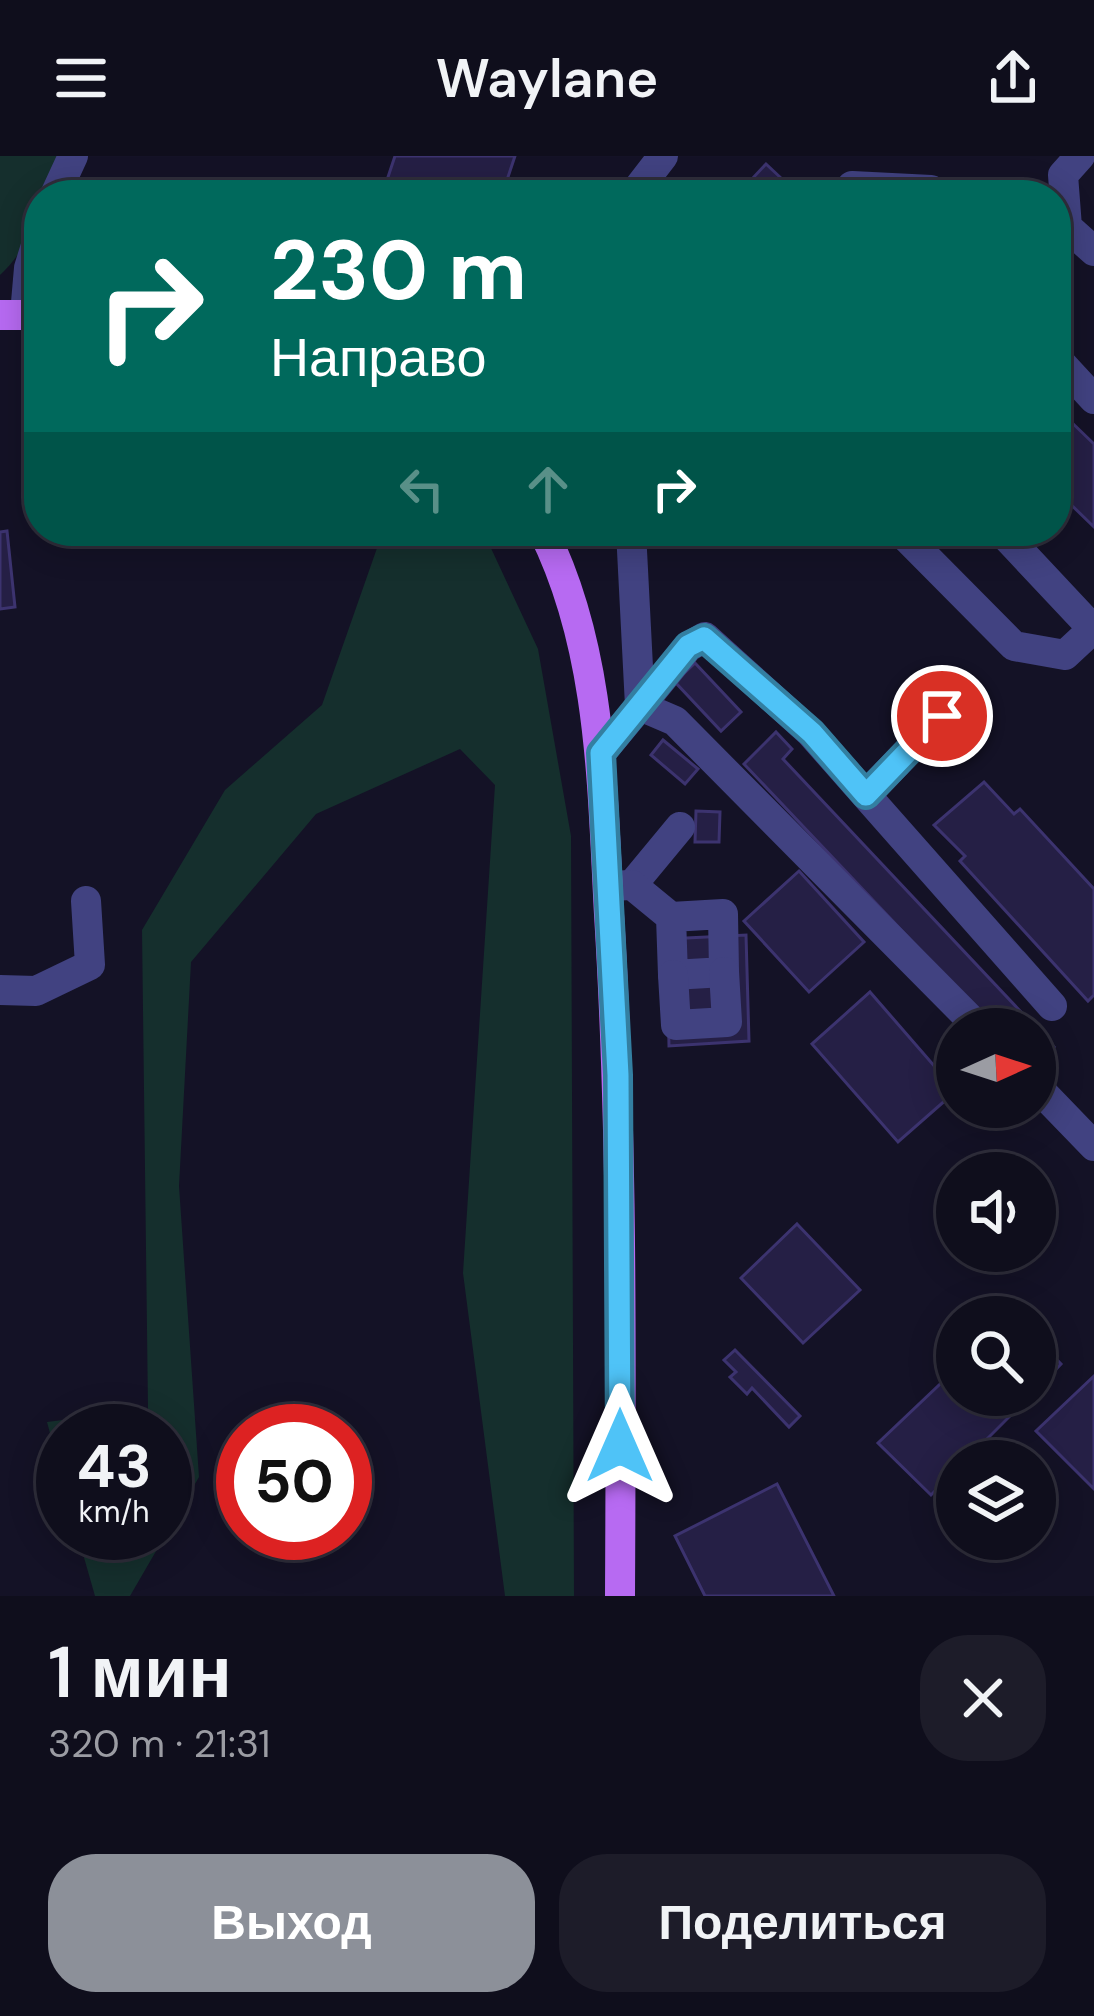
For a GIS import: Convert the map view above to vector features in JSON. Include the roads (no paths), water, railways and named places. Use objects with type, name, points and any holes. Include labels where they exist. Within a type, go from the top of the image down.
[{"type":"main road","points":[[549,546],[574,608],[620,885],[620,1596]]},
{"type":"street","points":[[645,180],[663,156]]},
{"type":"street","points":[[1063,180],[1080,156]]},
{"type":"street","points":[[1071,230],[1094,251]]},
{"type":"street","points":[[1071,374],[1094,399]]},
{"type":"street","points":[[632,546],[640,706]]},
{"type":"street","points":[[915,546],[1014,646],[1065,655],[1093,629],[1015,546]]},
{"type":"street","points":[[601,753],[688,646],[704,638],[812,733],[1052,1006]]},
{"type":"street","points":[[640,706],[675,722],[705,750],[959,1008]]},
{"type":"street","points":[[866,795],[942,716]]},
{"type":"street","points":[[671,917],[676,1025],[727,1022],[723,914],[671,917],[620,885],[680,827]]},
{"type":"street","points":[[0,990],[36,991],[90,964],[86,901]]},
{"type":"street","points":[[674,975],[724,972]]},
{"type":"street","points":[[1056,1107],[1094,1146]]}]
